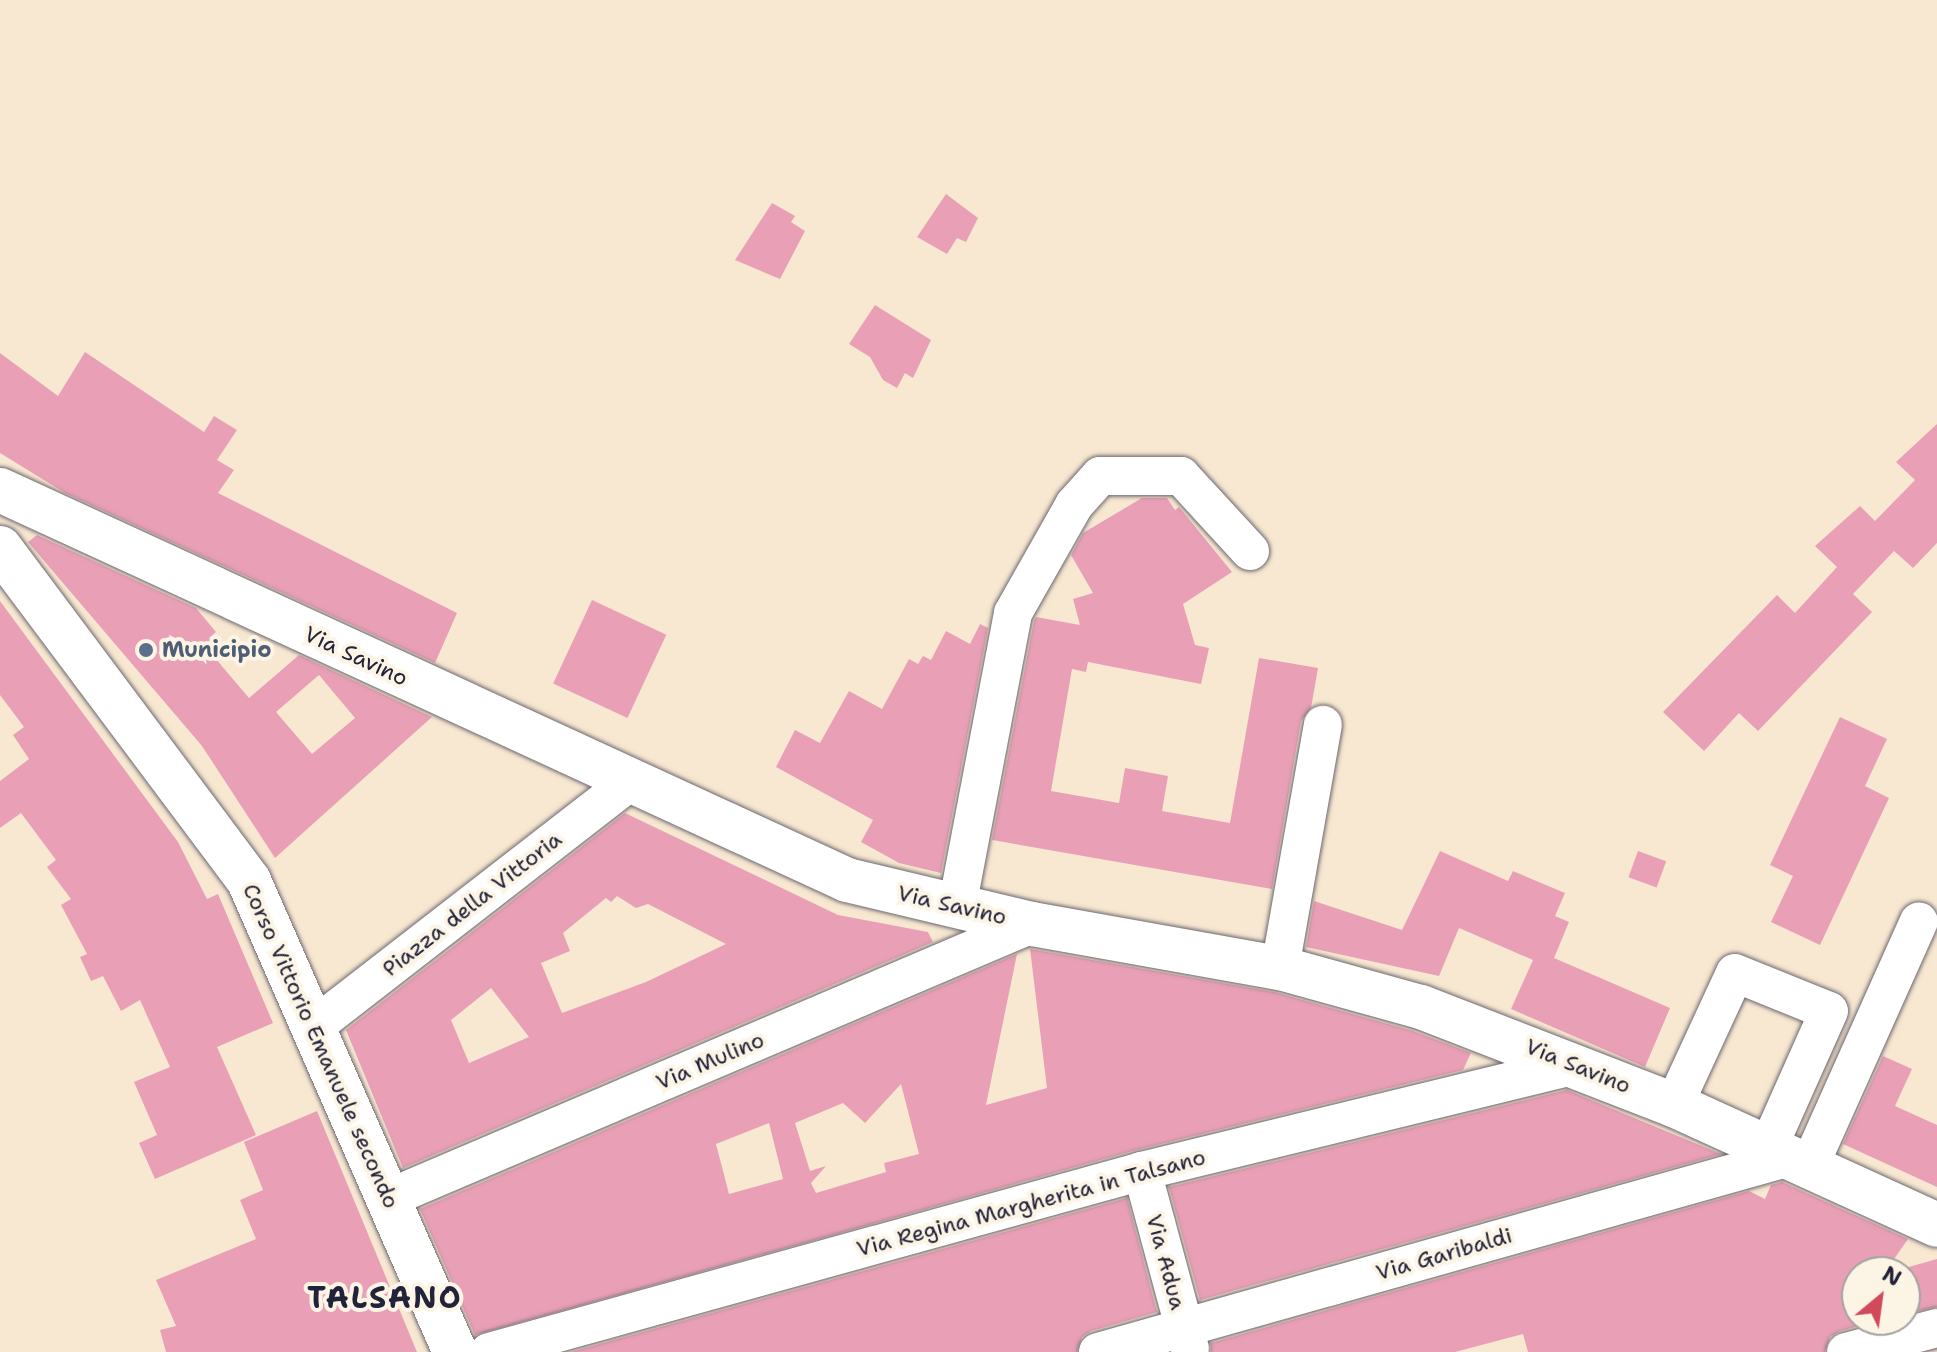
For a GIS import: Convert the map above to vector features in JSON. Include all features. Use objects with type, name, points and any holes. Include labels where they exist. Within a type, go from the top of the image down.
[{"type":"street","points":[[957,907],[1013,613],[1074,505],[1100,476],[1181,476],[1250,551]]},
{"type":"street","name":"Via Savino","points":[[0,490],[628,783],[847,880],[1032,924],[1280,968],[1421,1007],[1674,1105],[1937,1225]]},
{"type":"street","name":"Corso Vittorio Emanuele secondo","points":[[5,562],[249,881],[316,1025],[455,1352]]},
{"type":"street","points":[[1280,968],[1323,725]]},
{"type":"street","name":"Piazza della Vittoria","points":[[316,1025],[628,783]]},
{"type":"street","points":[[1789,1157],[1919,921]]},
{"type":"street","name":"Via Mulino","points":[[389,1198],[1032,924]]},
{"type":"street","points":[[1674,1105],[1735,973],[1829,1011],[1789,1157]]},
{"type":"street","name":"Via Regina Margherita in Talsano","points":[[489,1352],[1142,1171],[1577,1065]]},
{"type":"street","name":"Via Garibaldi","points":[[1098,1352],[1187,1340],[1789,1157]]},
{"type":"street","name":"Via Adua","points":[[1142,1171],[1187,1340]]},
{"type":"street","points":[[1846,1352],[1937,1328]]},
{"type":"building","points":[[946,194],[978,218],[966,242],[957,238],[947,254],[917,237]]},
{"type":"building","points":[[772,203],[795,216],[791,222],[805,231],[780,279],[735,260]]},
{"type":"building","points":[[875,305],[931,340],[913,378],[905,373],[897,388],[883,380],[870,357],[849,344]]},
{"type":"building","points":[[85,352],[204,432],[214,416],[237,430],[217,460],[234,470],[218,493],[457,613],[435,663],[65,493],[0,453],[0,353],[58,396]]},
{"type":"building","points":[[1937,424],[1937,543],[1913,568],[1894,551],[1853,594],[1872,612],[1758,731],[1739,713],[1704,751],[1663,712],[1777,595],[1795,613],[1837,567],[1815,546],[1860,506],[1875,521],[1915,480],[1896,462]]},
{"type":"building","points":[[1142,498],[1167,498],[1175,510],[1179,507],[1232,572],[1183,604],[1195,645],[1209,648],[1201,684],[1088,662],[1086,672],[1072,669],[1051,791],[1119,803],[1125,768],[1168,776],[1162,811],[1230,823],[1259,658],[1318,668],[1311,708],[1301,721],[1272,889],[992,840],[1034,621],[1036,617],[1080,625],[1073,599],[1093,593],[1071,555],[1083,533]]},
{"type":"building","points":[[37,535],[196,608],[216,632],[209,638],[216,647],[210,652],[249,698],[299,655],[432,717],[275,858],[202,746],[28,542]],"holes":[[[319,675],[355,718],[312,754],[276,712]]]},
{"type":"building","points":[[592,600],[666,635],[627,718],[553,683]]},
{"type":"building","points":[[0,601],[178,842],[207,899],[218,894],[273,1023],[217,1047],[256,1135],[155,1179],[139,1143],[157,1135],[134,1082],[170,1067],[140,1000],[121,1011],[103,976],[91,981],[80,957],[87,954],[61,905],[71,899],[47,867],[56,860],[21,813],[0,828],[0,781],[29,759],[13,735],[24,727],[0,695]]},
{"type":"building","points":[[980,624],[988,628],[941,873],[899,863],[861,842],[873,820],[776,767],[795,730],[820,743],[849,691],[882,709],[909,659],[918,664],[923,656],[931,660],[946,631],[970,644]]},
{"type":"building","points":[[1840,717],[1887,739],[1865,786],[1889,798],[1820,945],[1771,922],[1793,876],[1770,865]]},
{"type":"building","points":[[625,813],[838,915],[928,932],[933,942],[403,1168],[346,1030]],"holes":[[[617,896],[636,908],[648,904],[726,944],[646,982],[562,1013],[541,963],[570,951],[563,933],[606,898],[611,902]],[[491,988],[529,1037],[469,1063],[451,1020]]]},
{"type":"building","points":[[1440,851],[1508,881],[1513,871],[1565,893],[1555,916],[1569,922],[1554,958],[1670,1008],[1645,1067],[1511,1009],[1533,960],[1459,928],[1439,976],[1306,947],[1314,901],[1402,930]]},
{"type":"building","points":[[1638,851],[1666,861],[1657,888],[1628,877]]},
{"type":"building","points":[[1030,949],[1274,992],[1413,1031],[1471,1053],[1463,1070],[1136,1150],[475,1335],[420,1209],[1017,954],[986,1105],[1047,1088]],"holes":[[[901,1084],[919,1154],[884,1163],[886,1172],[816,1193],[811,1183],[826,1166],[810,1171],[795,1123],[843,1103],[865,1123]],[[769,1123],[783,1179],[729,1194],[716,1144]]]},
{"type":"building","points":[[1883,1056],[1912,1069],[1895,1106],[1937,1125],[1937,1187],[1843,1144]]},
{"type":"building","points":[[1567,1090],[1721,1154],[1200,1300],[1169,1187]]},
{"type":"building","points":[[317,1111],[417,1352],[166,1352],[160,1330],[176,1326],[156,1280],[256,1239],[240,1200],[263,1190],[244,1142]]},
{"type":"building","points":[[1782,1182],[1908,1239],[1896,1256],[1841,1256],[1841,1331],[1830,1337],[1825,1352],[1528,1352],[1523,1334],[1455,1352],[1211,1352],[1211,1343],[1749,1191],[1765,1199],[1771,1185]]},
{"type":"building","points":[[1127,1198],[1157,1312],[1091,1331],[1082,1337],[1077,1352],[571,1352]]},
{"type":"building","points":[[1937,1259],[1937,1307],[1921,1310],[1921,1264]]},
{"type":"place","name":"Municipio","points":[[146,650]]},
{"type":"district","name":"TALSANO","points":[[385,1298]]}]
